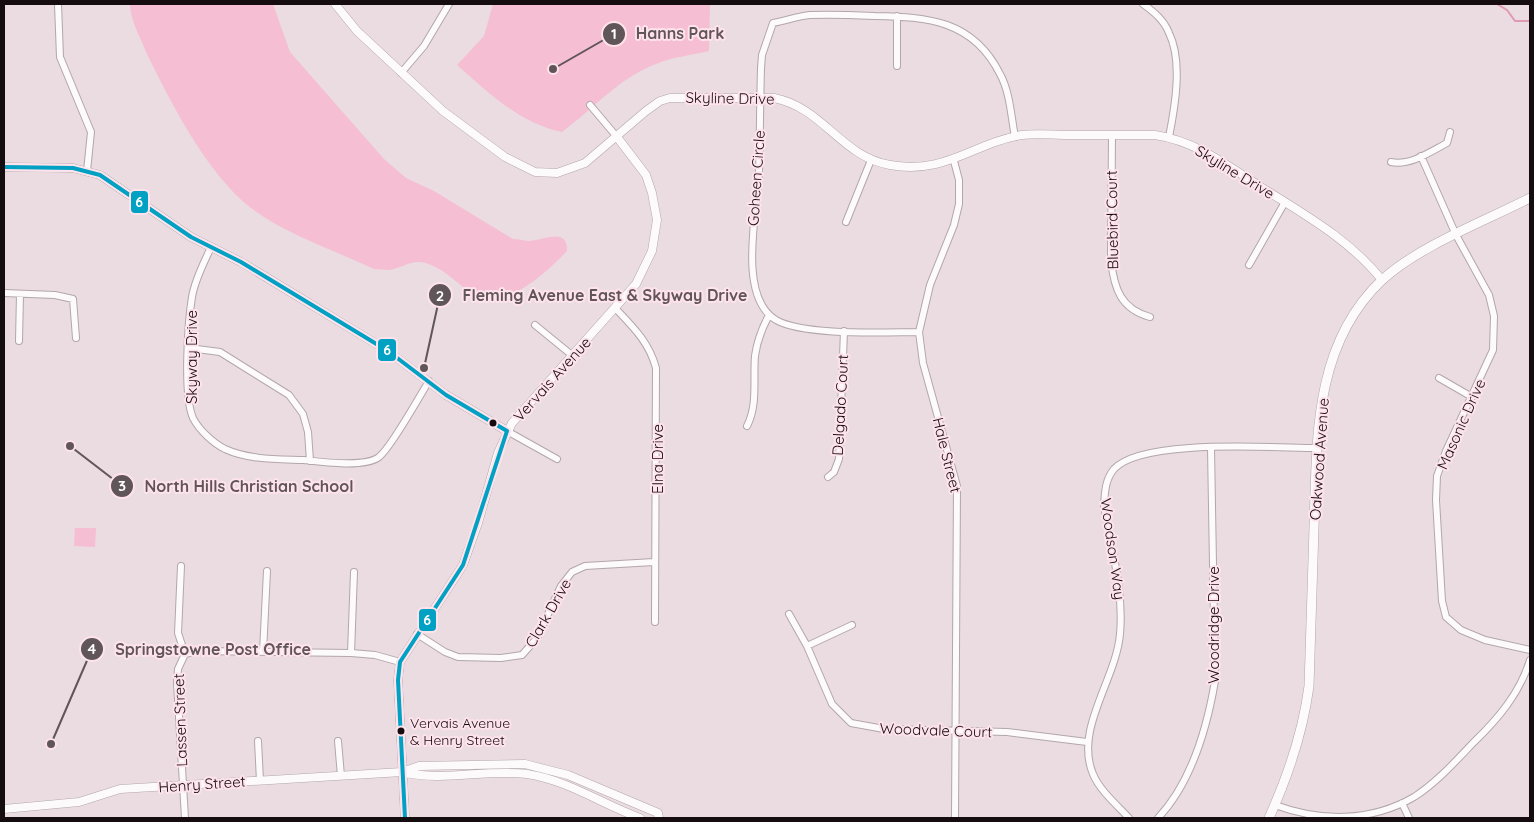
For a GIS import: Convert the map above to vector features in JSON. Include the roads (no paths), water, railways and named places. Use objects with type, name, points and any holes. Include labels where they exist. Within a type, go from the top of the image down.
[{"type":"main road","name":"Oakwood Avenue","points":[[1269,818],[1291,764],[1306,712],[1309,686],[1317,448],[1322,395],[1337,345],[1363,301],[1382,280],[1422,252],[1530,198]]},
{"type":"street","points":[[58,4],[57,27],[60,57],[90,132],[87,171]]},
{"type":"street","name":"Skyline Drive","points":[[335,4],[356,31],[444,111],[505,157],[535,172],[557,173],[576,168],[593,158],[646,111],[660,101],[670,98],[760,98],[786,100],[802,107],[845,145],[871,160],[888,165],[912,167],[954,161],[1027,134],[1169,137],[1205,151],[1346,242],[1382,280]]},
{"type":"street","points":[[402,73],[424,46],[449,4]]},
{"type":"street","points":[[1143,4],[1164,23],[1173,42],[1175,106],[1169,137]]},
{"type":"street","name":"Goheen Circle","points":[[769,315],[756,290],[753,274],[752,220],[759,174],[762,55],[773,23],[807,16],[897,16],[937,20],[953,26],[980,45],[1001,74],[1006,87],[1015,137]]},
{"type":"street","points":[[897,16],[897,66]]},
{"type":"street","name":"Vervais Avenue","points":[[400,662],[463,565],[508,431],[521,412],[636,284],[652,251],[656,205],[646,175],[590,105]]},
{"type":"street","points":[[1391,162],[1401,164],[1447,143],[1450,132]]},
{"type":"street","name":"Bluebird Court","points":[[1112,135],[1113,276],[1119,296],[1126,306],[1137,314],[1150,317]]},
{"type":"street","name":"Masonic Drive","points":[[1421,156],[1456,235],[1490,295],[1494,316],[1493,350],[1446,451],[1437,476],[1436,500],[1442,600],[1446,617],[1461,630],[1485,640],[1530,650]]},
{"type":"street","points":[[846,222],[871,160]]},
{"type":"street","name":"Hale Street","points":[[954,161],[959,180],[959,204],[954,225],[930,285],[919,332],[923,363],[957,486],[955,818]]},
{"type":"street","points":[[4,167],[60,168],[87,171],[110,181],[191,236],[241,262],[388,351],[463,406],[557,459]]},
{"type":"street","points":[[1249,266],[1285,202]]},
{"type":"street","name":"Skyway Drive","points":[[211,247],[192,295],[189,348],[192,416],[204,433],[216,444],[235,453],[257,457],[350,463],[369,462],[378,458],[429,381]]},
{"type":"street","points":[[4,294],[55,295],[73,298],[76,338]]},
{"type":"street","points":[[19,341],[20,294]]},
{"type":"street","name":"Elna Drive","points":[[615,308],[644,340],[656,368],[657,551],[654,562],[655,622]]},
{"type":"street","points":[[747,426],[752,416],[755,355],[759,334],[769,315],[787,325],[808,330],[919,332]]},
{"type":"street","points":[[535,325],[573,356]]},
{"type":"street","name":"Delgado Court","points":[[828,477],[834,472],[839,459],[844,331]]},
{"type":"street","points":[[189,348],[220,352],[289,395],[302,414],[308,432],[310,461]]},
{"type":"street","points":[[1439,378],[1472,397]]},
{"type":"street","name":"Woodridge Drive","points":[[1158,818],[1170,806],[1185,780],[1208,715],[1216,681],[1211,448]]},
{"type":"street","name":"Woodson Way","points":[[1129,818],[1103,790],[1093,775],[1087,742],[1117,652],[1120,635],[1121,606],[1104,505],[1105,488],[1114,469],[1128,459],[1162,450],[1317,448]]},
{"type":"street","name":"Clark Drive","points":[[417,634],[458,657],[501,658],[522,655],[537,638],[562,586],[572,572],[585,566],[654,562]]},
{"type":"street","points":[[181,566],[178,633],[185,654],[197,651],[351,653],[376,655],[400,662],[402,772],[405,818]]},
{"type":"street","points":[[263,652],[267,571]]},
{"type":"street","points":[[351,653],[354,572]]},
{"type":"street","name":"Woodvale Court","points":[[789,614],[807,646],[832,704],[851,723],[884,729],[1007,732],[1087,742]]},
{"type":"street","points":[[807,646],[852,625]]},
{"type":"street","name":"Lassen Street","points":[[185,654],[178,669],[177,683],[185,818]]},
{"type":"street","points":[[1275,805],[1293,812],[1336,818],[1380,812],[1402,803],[1429,786],[1493,723],[1515,696],[1525,677],[1530,660]]},
{"type":"street","points":[[258,741],[260,781]]},
{"type":"street","points":[[338,741],[341,776]]},
{"type":"street","name":"Henry Street","points":[[4,809],[79,802],[120,789],[402,772],[419,766],[525,764],[568,775],[658,813],[660,818]]},
{"type":"street","name":"Henry Street","points":[[402,772],[420,777],[506,774],[543,777],[564,784],[640,818]]},
{"type":"street","points":[[1402,803],[1410,818]]},
{"type":"waterway","points":[[1497,4],[1507,10],[1515,21],[1530,21]]},
{"type":"place","name":"Hanns Park","points":[[553,69]]},
{"type":"place","name":"Fleming Avenue East & Skyway Drive","points":[[424,368]]},
{"type":"place","name":"North Hills Christian School","points":[[70,446]]},
{"type":"place","name":"Vervais Avenue & Henry Street","points":[[401,731]]},
{"type":"place","name":"Springstowne Post Office","points":[[51,744]]}]
